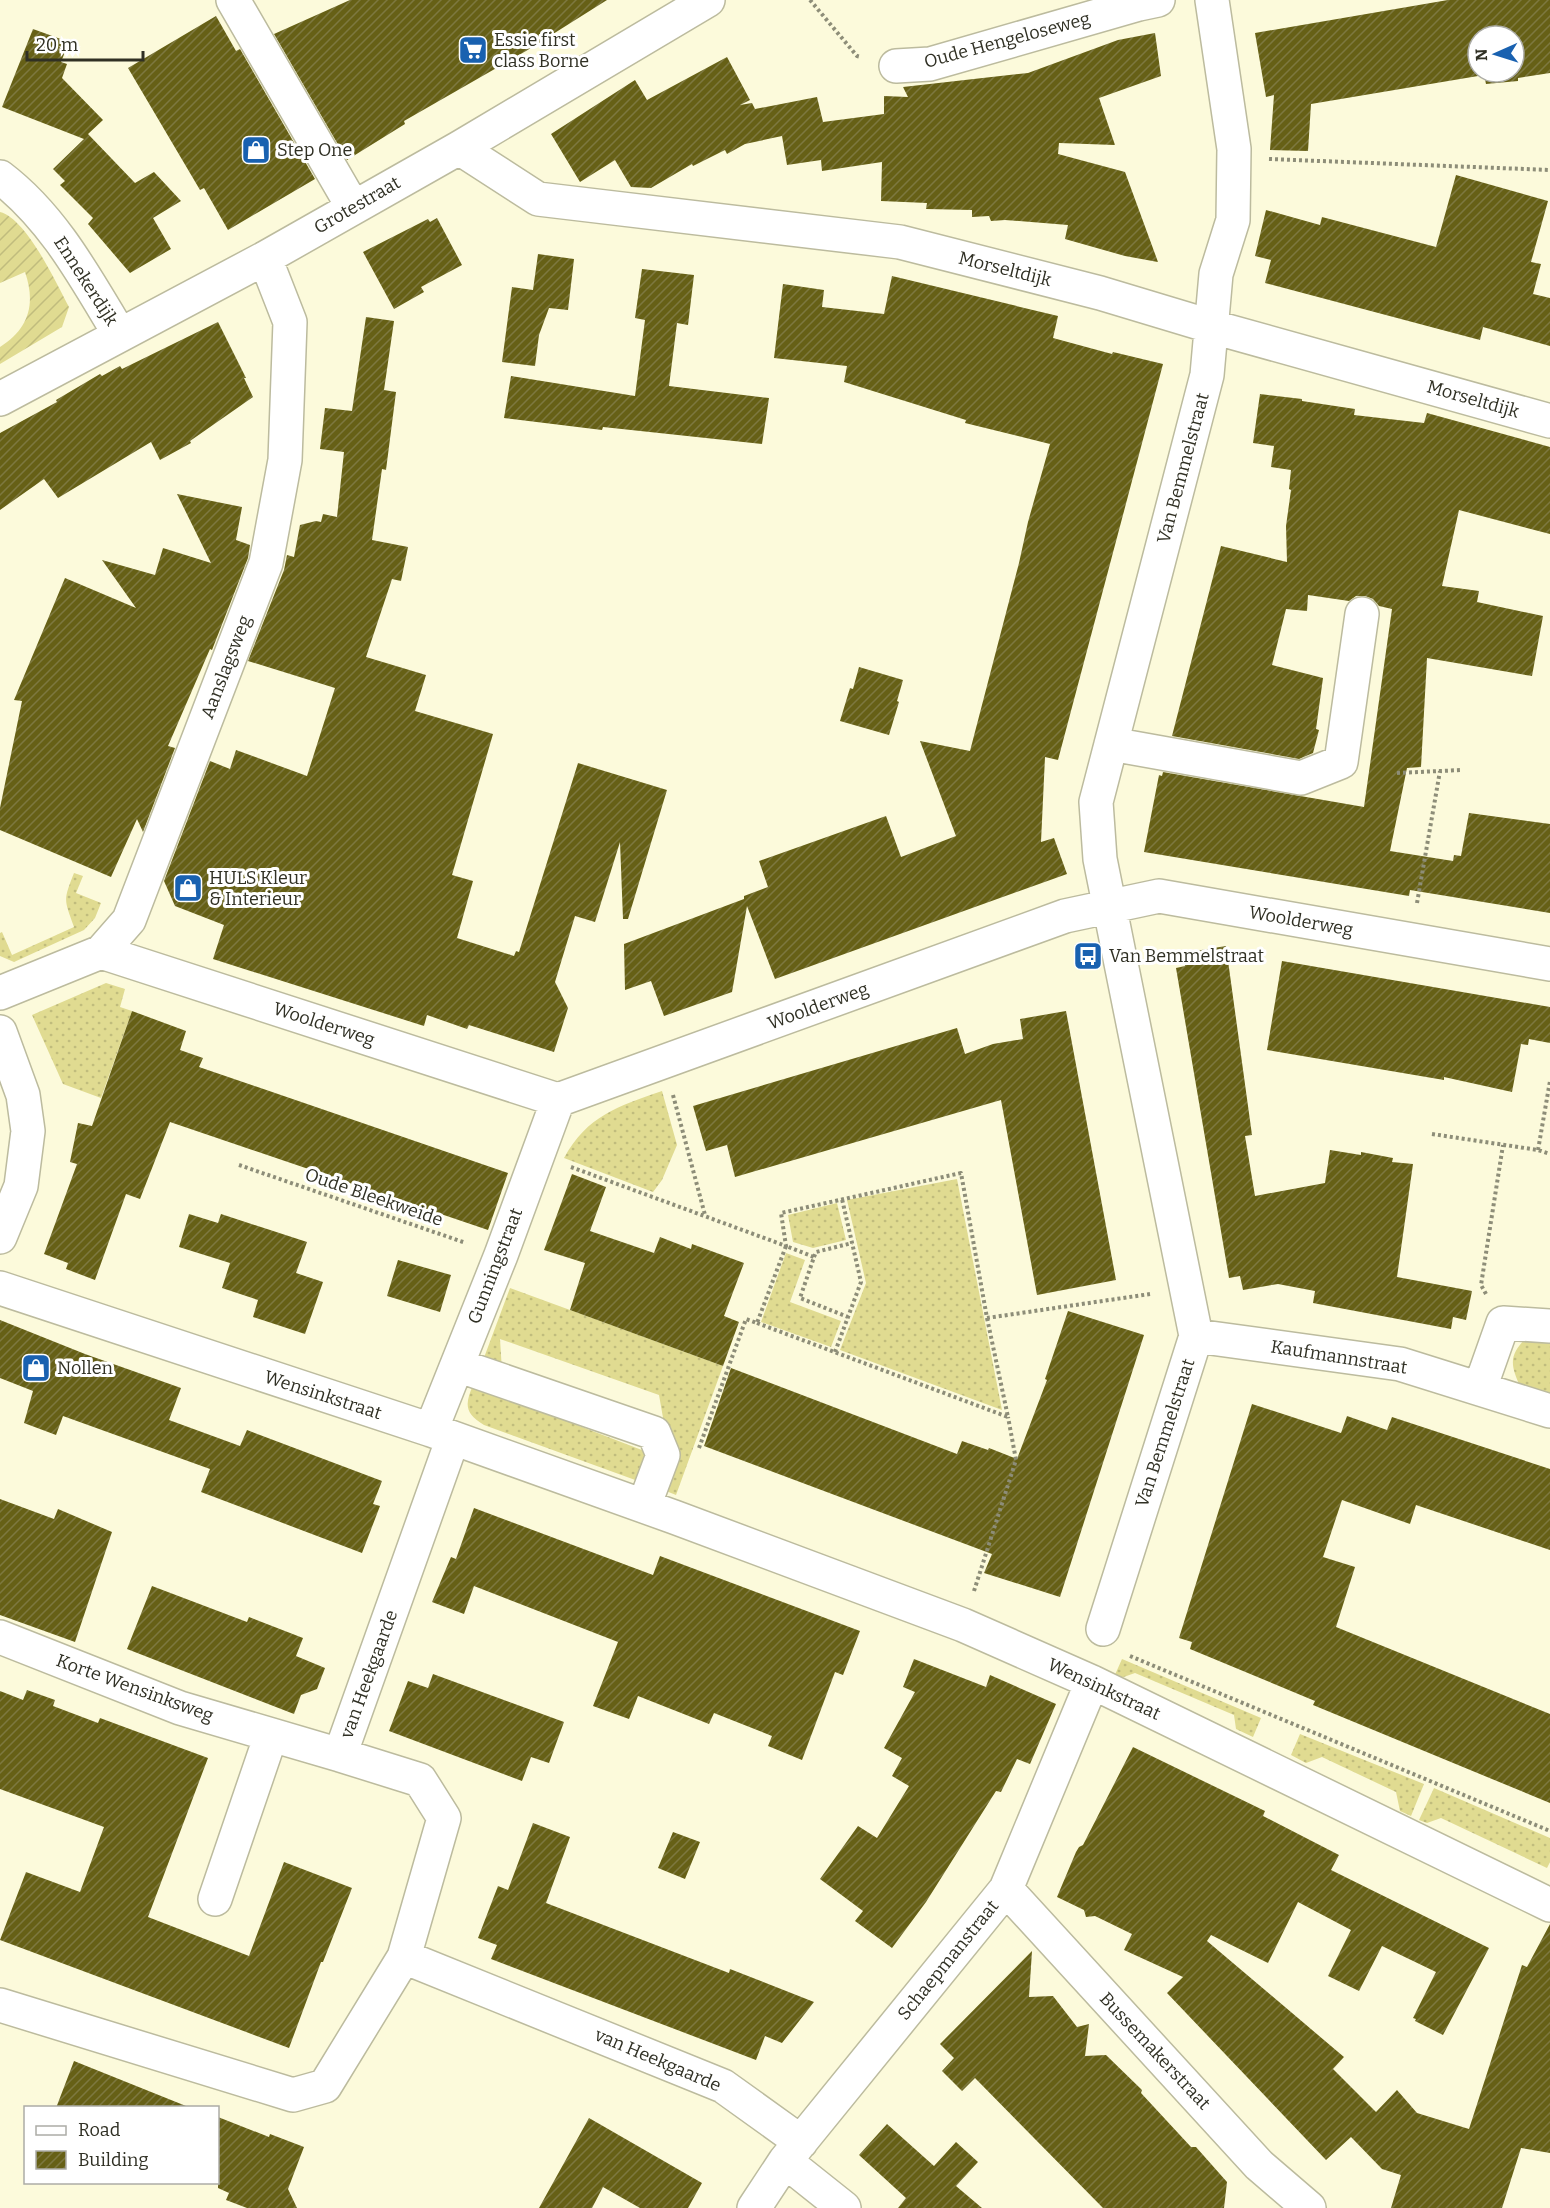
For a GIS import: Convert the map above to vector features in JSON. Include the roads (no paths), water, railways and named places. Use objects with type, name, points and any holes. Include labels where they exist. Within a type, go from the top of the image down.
[{"type":"street","points":[[233,0],[353,207]]},
{"type":"street","name":"Grotestraat","points":[[0,399],[265,258],[459,148],[708,0]]},
{"type":"street","name":"Oude Hengeloseweg","points":[[896,66],[930,64],[1158,0]]},
{"type":"street","name":"Van Bemmelstraat","points":[[1111,1641],[1196,1336],[1100,859],[1096,802],[1207,375],[1216,274],[1233,220],[1234,158],[1230,111],[1212,0]]},
{"type":"street","name":"Morseltdijk","points":[[459,148],[538,199],[900,242],[1100,293],[1550,421]]},
{"type":"street","name":"Ennekerdijk","points":[[0,177],[17,190],[64,244],[120,335]]},
{"type":"street","name":"Aanslagsweg","points":[[0,993],[101,952],[129,920],[266,563],[285,460],[290,322],[265,258]]},
{"type":"street","points":[[1111,744],[1301,778],[1341,762],[1362,614]]},
{"type":"street","name":"Woolderweg","points":[[101,952],[558,1101],[1065,916],[1159,896],[1550,964]]},
{"type":"street","points":[[0,1032],[23,1095],[28,1131],[21,1186],[0,1237]]},
{"type":"street","name":"Gunningstraat","points":[[442,1434],[457,1365],[558,1101]]},
{"type":"street","name":"Wensinkstraat","points":[[0,1288],[442,1434],[644,1506],[963,1625],[1092,1682],[1550,1905]]},
{"type":"street","points":[[1480,1388],[1503,1323],[1550,1326]]},
{"type":"street","name":"Kaufmannstraat","points":[[1196,1336],[1400,1365],[1550,1411]]},
{"type":"street","points":[[457,1365],[654,1433],[663,1455],[644,1506]]},
{"type":"street","name":"van Heekgaarde","points":[[0,2005],[293,2095],[325,2086],[404,1957],[444,1818],[420,1780],[340,1755],[442,1434]]},
{"type":"street","name":"Korte Wensinksweg","points":[[0,1637],[180,1708],[340,1755]]},
{"type":"street","name":"Schaepmanstraat","points":[[754,2208],[793,2152],[1006,1889],[1092,1682]]},
{"type":"street","points":[[215,1899],[271,1735]]},
{"type":"street","name":"Bussemakerstraat","points":[[1006,1889],[1259,2165],[1309,2208]]},
{"type":"street","name":"van Heekgaarde","points":[[404,1957],[723,2086],[793,2152],[844,2208]]},
{"type":"place","name":"Essie first class Borne","points":[[473,50]]},
{"type":"place","name":"Step One","points":[[256,150]]},
{"type":"place","name":"HULS Kleur & Interieur","points":[[188,888]]},
{"type":"place","name":"Van Bemmelstraat","points":[[1088,956]]},
{"type":"place","name":"Nollen","points":[[36,1368]]}]
